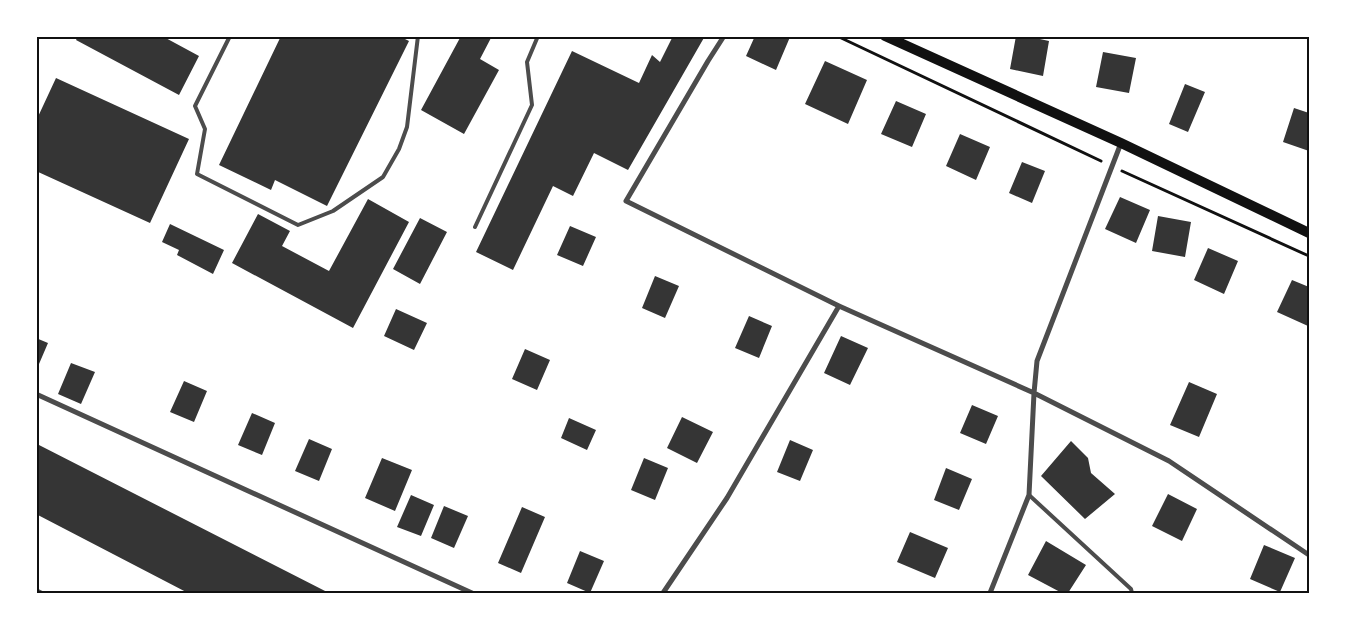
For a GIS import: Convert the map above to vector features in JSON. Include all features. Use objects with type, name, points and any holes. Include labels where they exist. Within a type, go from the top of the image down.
[{"type":"main road","points":[[885,36],[1121,143],[1309,233]]},
{"type":"street","points":[[724,36],[626,201],[839,306],[1034,393],[1169,461],[1309,555]]},
{"type":"street","points":[[990,593],[1029,495],[1037,361],[1121,143]]},
{"type":"street","points":[[662,593],[726,498],[839,306]]},
{"type":"street","points":[[36,394],[472,593]]},
{"type":"lane","points":[[230,36],[195,106],[205,129],[197,174],[298,225],[333,212],[383,177],[399,149],[407,127],[418,36]]},
{"type":"lane","points":[[474,227],[532,105],[527,62],[538,36]]},
{"type":"lane","points":[[1029,495],[1131,589],[1132,593]]},
{"type":"lane","points":[[36,590],[42,593]]},
{"type":"path","points":[[837,36],[1112,167],[1309,256]]},
{"type":"building","points":[[78,36],[162,36],[199,56],[179,95],[76,40]]},
{"type":"building","points":[[281,36],[399,36],[409,41],[327,206],[275,180],[271,190],[219,165]]},
{"type":"building","points":[[461,36],[492,36],[480,59],[499,70],[464,134],[421,110]]},
{"type":"building","points":[[673,36],[705,36],[628,170],[594,153],[573,196],[553,186],[513,270],[476,252],[572,51],[639,83],[652,55],[660,62]]},
{"type":"building","points":[[755,36],[790,37],[776,70],[746,56]]},
{"type":"building","points":[[1016,36],[1049,41],[1043,76],[1010,69]]},
{"type":"building","points":[[1103,52],[1136,58],[1129,93],[1096,87]]},
{"type":"building","points":[[825,61],[867,80],[848,124],[805,104]]},
{"type":"building","points":[[56,78],[189,139],[150,223],[36,171],[36,121]]},
{"type":"building","points":[[1185,84],[1205,92],[1188,132],[1169,124]]},
{"type":"building","points":[[896,101],[926,114],[912,147],[881,134]]},
{"type":"building","points":[[1294,108],[1309,113],[1309,151],[1283,142]]},
{"type":"building","points":[[960,134],[990,147],[976,180],[946,166]]},
{"type":"building","points":[[1022,162],[1045,171],[1032,203],[1009,193]]},
{"type":"building","points":[[1120,197],[1150,210],[1136,243],[1105,229]]},
{"type":"building","points":[[368,199],[409,222],[353,328],[232,263],[258,214],[290,231],[282,246],[329,271]]},
{"type":"building","points":[[1158,216],[1191,222],[1185,257],[1152,251]]},
{"type":"building","points":[[420,218],[447,232],[420,284],[393,269]]},
{"type":"building","points":[[170,224],[224,250],[213,274],[177,255],[179,250],[162,242]]},
{"type":"building","points":[[570,226],[596,237],[583,266],[557,255]]},
{"type":"building","points":[[1208,248],[1238,261],[1224,294],[1194,280]]},
{"type":"building","points":[[655,276],[679,286],[665,318],[642,308]]},
{"type":"building","points":[[1292,280],[1309,287],[1308,326],[1277,312]]},
{"type":"building","points":[[396,309],[427,323],[414,350],[384,336]]},
{"type":"building","points":[[749,316],[772,326],[759,358],[735,348]]},
{"type":"building","points":[[841,336],[868,348],[850,385],[824,373]]},
{"type":"building","points":[[36,338],[48,343],[36,371]]},
{"type":"building","points":[[525,349],[550,360],[537,390],[512,379]]},
{"type":"building","points":[[71,363],[95,372],[81,404],[58,394]]},
{"type":"building","points":[[184,381],[207,391],[194,422],[170,412]]},
{"type":"building","points":[[1189,382],[1217,394],[1199,437],[1170,425]]},
{"type":"building","points":[[972,405],[998,416],[986,444],[960,433]]},
{"type":"building","points":[[252,413],[275,423],[262,455],[238,445]]},
{"type":"building","points":[[682,417],[713,432],[697,463],[667,448]]},
{"type":"building","points":[[569,418],[596,430],[587,450],[561,438]]},
{"type":"building","points":[[309,439],[332,449],[319,481],[295,471]]},
{"type":"building","points":[[790,440],[813,450],[800,481],[777,472]]},
{"type":"building","points":[[1071,441],[1088,458],[1091,473],[1115,494],[1085,519],[1041,476]]},
{"type":"building","points":[[39,445],[329,593],[188,593],[36,514],[36,451]]},
{"type":"building","points":[[382,458],[412,470],[395,511],[365,498]]},
{"type":"building","points":[[644,458],[668,468],[655,500],[631,490]]},
{"type":"building","points":[[946,468],[972,479],[959,510],[934,500]]},
{"type":"building","points":[[1168,494],[1197,509],[1182,541],[1152,526]]},
{"type":"building","points":[[411,495],[434,505],[421,536],[397,527]]},
{"type":"building","points":[[444,506],[468,516],[454,548],[431,538]]},
{"type":"building","points":[[522,507],[545,517],[521,573],[498,563]]},
{"type":"building","points":[[910,532],[948,548],[935,578],[897,562]]},
{"type":"building","points":[[1046,541],[1086,565],[1068,593],[1062,593],[1028,575]]},
{"type":"building","points":[[1264,545],[1295,558],[1280,592],[1250,579]]},
{"type":"building","points":[[580,551],[604,561],[590,593],[567,583]]}]
